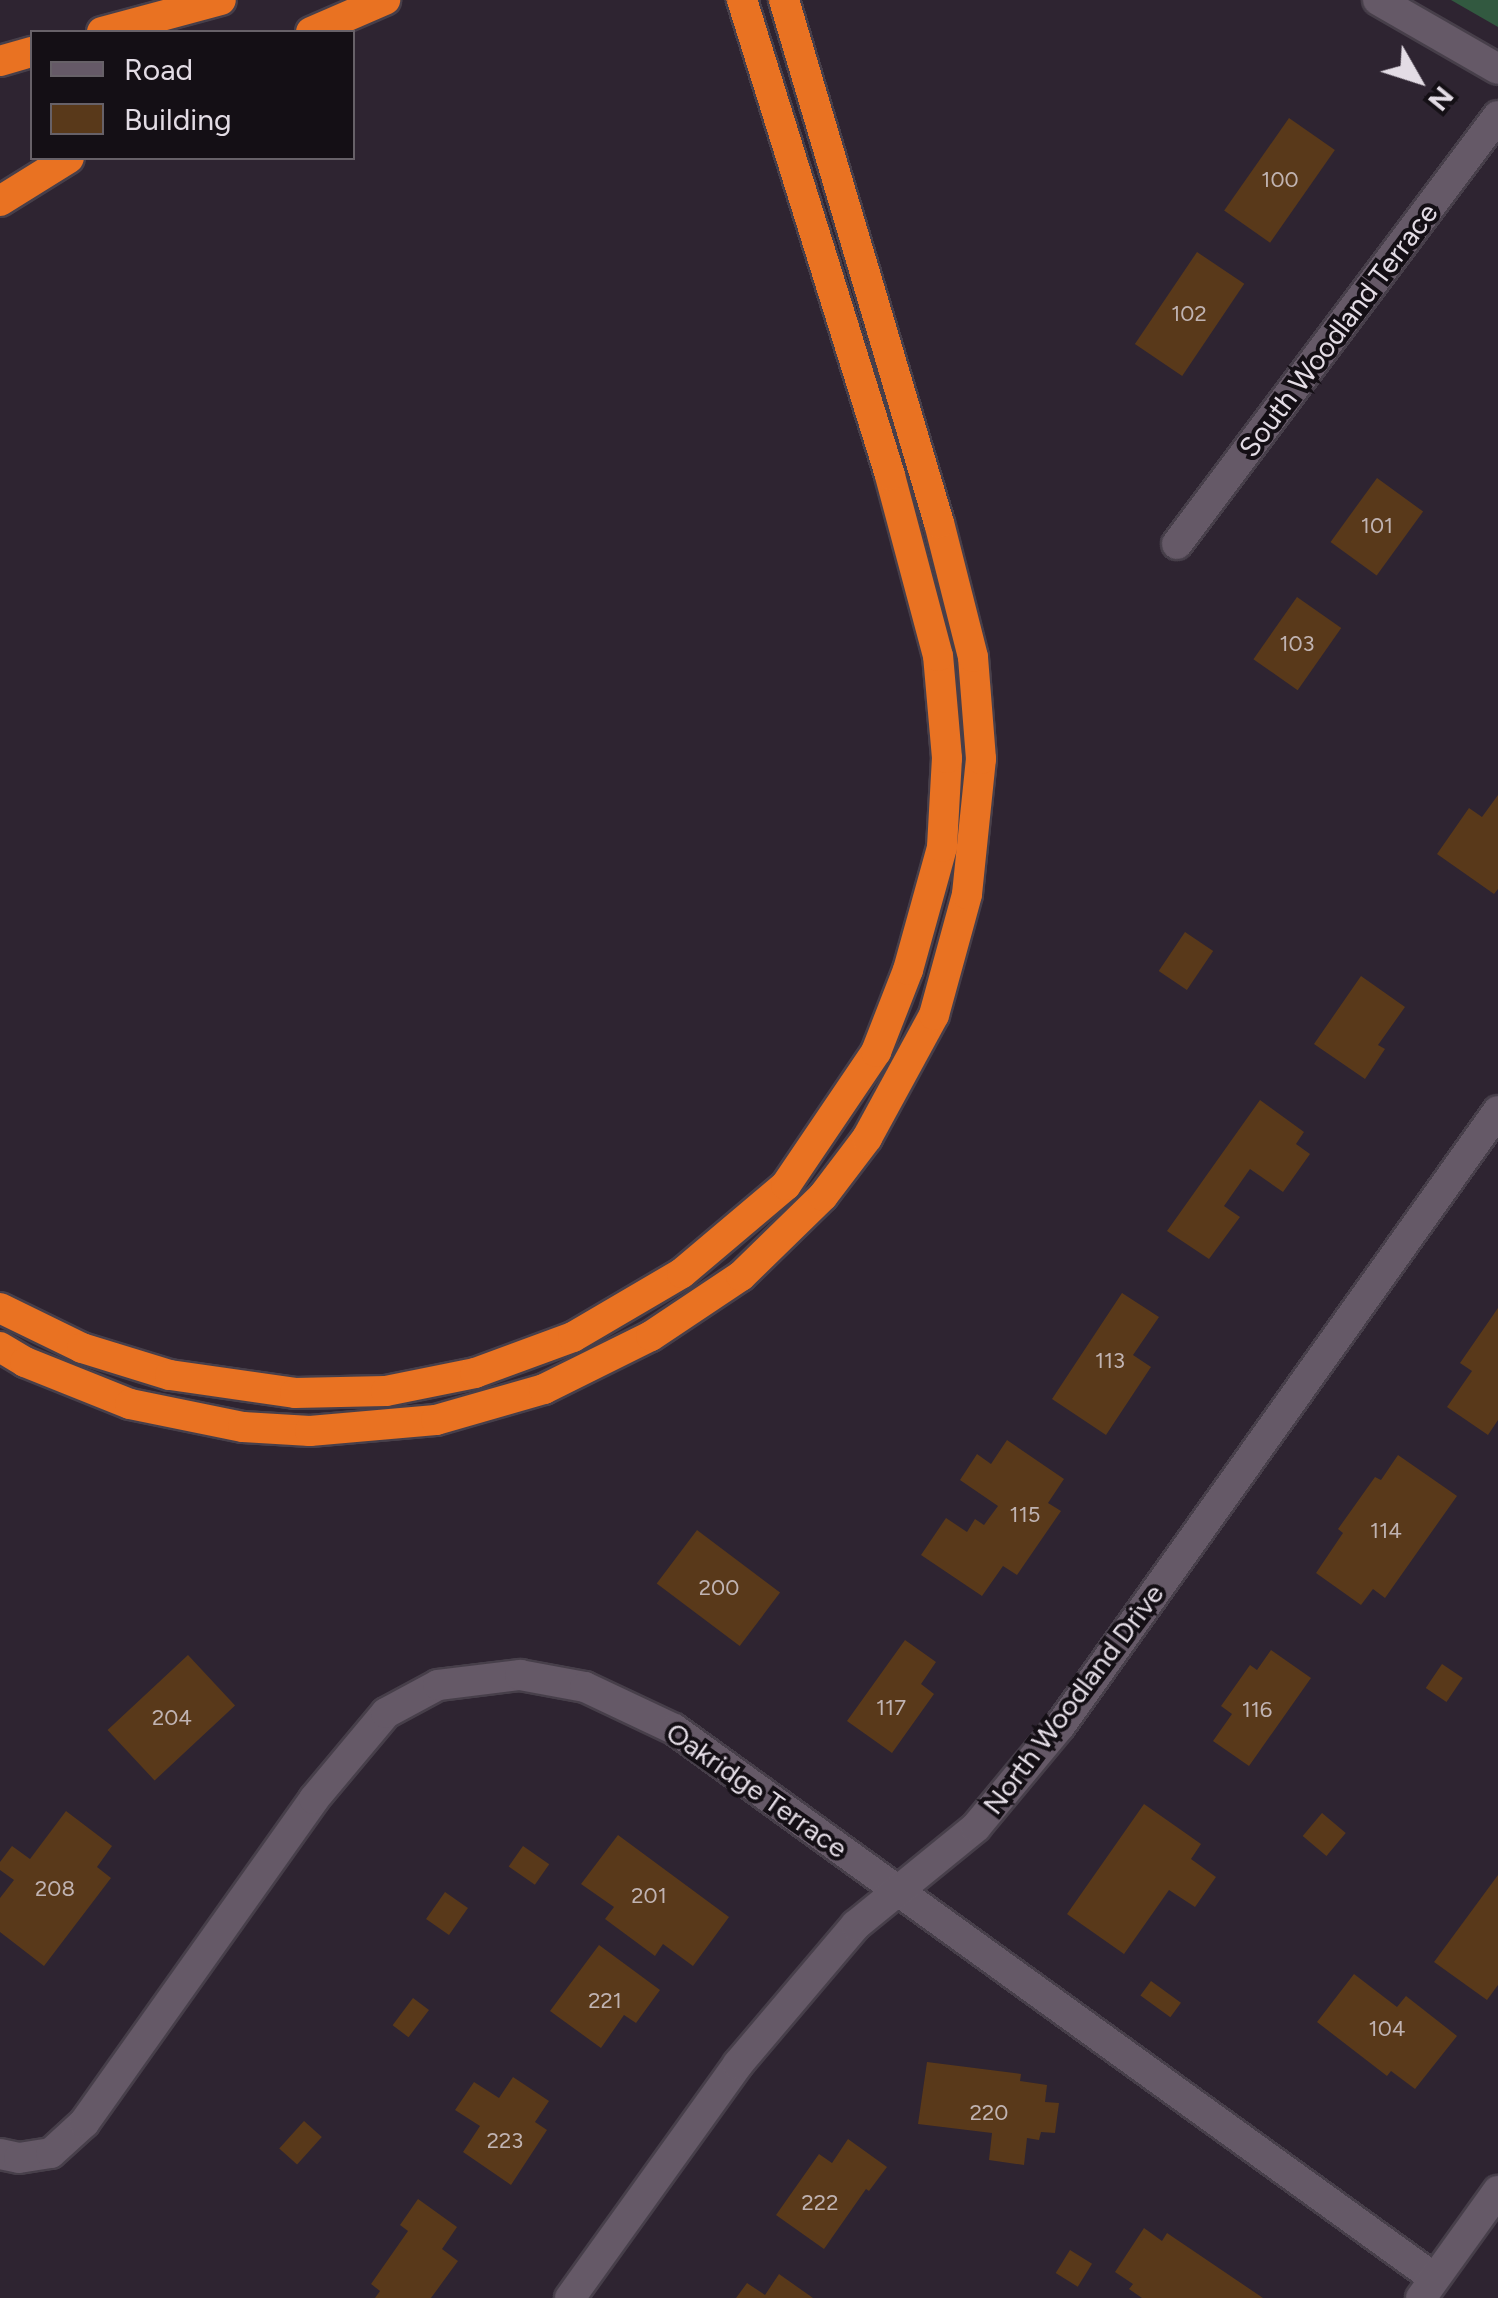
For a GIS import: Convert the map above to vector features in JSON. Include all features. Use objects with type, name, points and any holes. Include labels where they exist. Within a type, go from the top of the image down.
[{"type":"highway","points":[[109,30],[221,0]]},
{"type":"highway","points":[[316,30],[386,0]]},
{"type":"highway","points":[[0,1308],[82,1348],[170,1375],[295,1393],[386,1391],[475,1373],[573,1337],[682,1273],[786,1184],[876,1052],[908,970],[942,847],[947,758],[938,656],[890,474],[742,0]]},
{"type":"highway","points":[[0,1347],[25,1362],[130,1404],[243,1427],[310,1432],[436,1420],[544,1389],[651,1336],[741,1276],[823,1196],[867,1138],[934,1015],[967,894],[981,759],[973,658],[939,523],[784,0]]},
{"type":"highway","points":[[0,60],[30,52]]},
{"type":"highway","points":[[0,201],[66,160]]},
{"type":"street","points":[[1378,0],[1498,69]]},
{"type":"street","name":"South Woodland Terrace","points":[[1178,544],[1498,116]]},
{"type":"street","name":"North Woodland Drive","points":[[570,2298],[738,2064],[856,1925],[976,1827],[1060,1726],[1498,1110]]},
{"type":"street","name":"Oakridge Terrace","points":[[0,2154],[18,2158],[51,2152],[84,2122],[314,1799],[386,1714],[438,1685],[520,1675],[585,1687],[674,1729],[900,1890],[1428,2288]]},
{"type":"street","points":[[1428,2288],[1498,2191]]},
{"type":"green space","points":[[1451,0],[1498,0],[1498,27]]},
{"type":"building","points":[[1289,118],[1335,150],[1270,243],[1224,211]]},
{"type":"building","points":[[1197,252],[1244,284],[1182,376],[1135,344]]},
{"type":"building","points":[[1377,478],[1423,512],[1377,575],[1331,542]]},
{"type":"building","points":[[1297,597],[1341,628],[1298,690],[1253,659]]},
{"type":"building","points":[[1498,795],[1498,889],[1494,894],[1437,854],[1469,808],[1482,817]]},
{"type":"building","points":[[1185,932],[1213,951],[1187,990],[1159,971]]},
{"type":"building","points":[[1361,976],[1405,1007],[1378,1045],[1385,1049],[1365,1079],[1314,1044]]},
{"type":"building","points":[[1260,1100],[1304,1132],[1296,1144],[1310,1154],[1283,1192],[1250,1169],[1224,1206],[1240,1217],[1209,1259],[1167,1231]]},
{"type":"building","points":[[1122,1293],[1159,1317],[1133,1355],[1151,1367],[1106,1435],[1052,1399]]},
{"type":"building","points":[[1498,1308],[1498,1420],[1488,1435],[1447,1407],[1472,1371],[1460,1363]]},
{"type":"building","points":[[1007,1440],[1064,1479],[1048,1503],[1061,1511],[1017,1575],[1003,1566],[982,1596],[921,1555],[946,1518],[967,1532],[975,1519],[984,1525],[998,1506],[960,1480],[977,1454],[991,1464]]},
{"type":"building","points":[[1398,1455],[1457,1496],[1385,1598],[1373,1589],[1361,1605],[1316,1573],[1343,1533],[1338,1529],[1375,1477],[1381,1480]]},
{"type":"building","points":[[697,1530],[780,1593],[740,1646],[657,1584]]},
{"type":"building","points":[[905,1640],[936,1662],[921,1684],[934,1694],[892,1753],[847,1721]]},
{"type":"building","points":[[1271,1650],[1311,1678],[1249,1766],[1213,1741],[1232,1714],[1221,1706],[1250,1665],[1257,1670]]},
{"type":"building","points":[[188,1655],[235,1705],[155,1780],[108,1730]]},
{"type":"building","points":[[1442,1664],[1463,1678],[1447,1702],[1426,1688]]},
{"type":"building","points":[[1144,1804],[1201,1844],[1191,1859],[1216,1877],[1195,1907],[1169,1890],[1124,1954],[1067,1914]]},
{"type":"building","points":[[66,1811],[112,1846],[97,1867],[111,1878],[44,1966],[0,1932],[0,1898],[14,1880],[0,1870],[0,1862],[12,1846],[30,1859]]},
{"type":"building","points":[[1322,1813],[1346,1833],[1326,1856],[1303,1836]]},
{"type":"building","points":[[618,1835],[729,1917],[693,1966],[663,1944],[655,1956],[605,1919],[614,1907],[581,1884]]},
{"type":"building","points":[[523,1846],[549,1864],[535,1885],[509,1866]]},
{"type":"building","points":[[1498,1875],[1498,1985],[1487,2000],[1434,1962]]},
{"type":"building","points":[[445,1892],[468,1908],[449,1935],[426,1919]]},
{"type":"building","points":[[599,1945],[660,1990],[636,2023],[624,2015],[601,2048],[550,2011]]},
{"type":"building","points":[[1354,1974],[1397,2007],[1406,1996],[1457,2036],[1415,2089],[1391,2071],[1387,2076],[1317,2022]]},
{"type":"building","points":[[1151,1981],[1181,2003],[1170,2017],[1140,1996]]},
{"type":"building","points":[[413,1998],[429,2010],[409,2037],[393,2025]]},
{"type":"building","points":[[927,2062],[1021,2074],[1020,2081],[1047,2085],[1045,2102],[1059,2103],[1055,2133],[1041,2132],[1039,2140],[1027,2138],[1024,2165],[989,2160],[992,2133],[918,2124]]},
{"type":"building","points":[[513,2077],[549,2101],[535,2122],[547,2130],[511,2185],[463,2152],[480,2126],[455,2110],[474,2082],[499,2098]]},
{"type":"building","points":[[304,2121],[322,2137],[297,2165],[279,2148]]},
{"type":"building","points":[[848,2139],[887,2167],[869,2191],[866,2189],[824,2249],[776,2215],[819,2154],[832,2163]]},
{"type":"building","points":[[418,2199],[457,2227],[442,2249],[458,2261],[431,2298],[375,2298],[380,2291],[371,2284],[408,2231],[400,2225]]},
{"type":"building","points":[[1144,2228],[1162,2241],[1167,2233],[1263,2298],[1142,2298],[1129,2289],[1133,2284],[1115,2272]]},
{"type":"building","points":[[1070,2250],[1092,2264],[1078,2287],[1056,2273]]},
{"type":"building","points":[[779,2274],[813,2298],[736,2298],[747,2283],[765,2295]]}]
